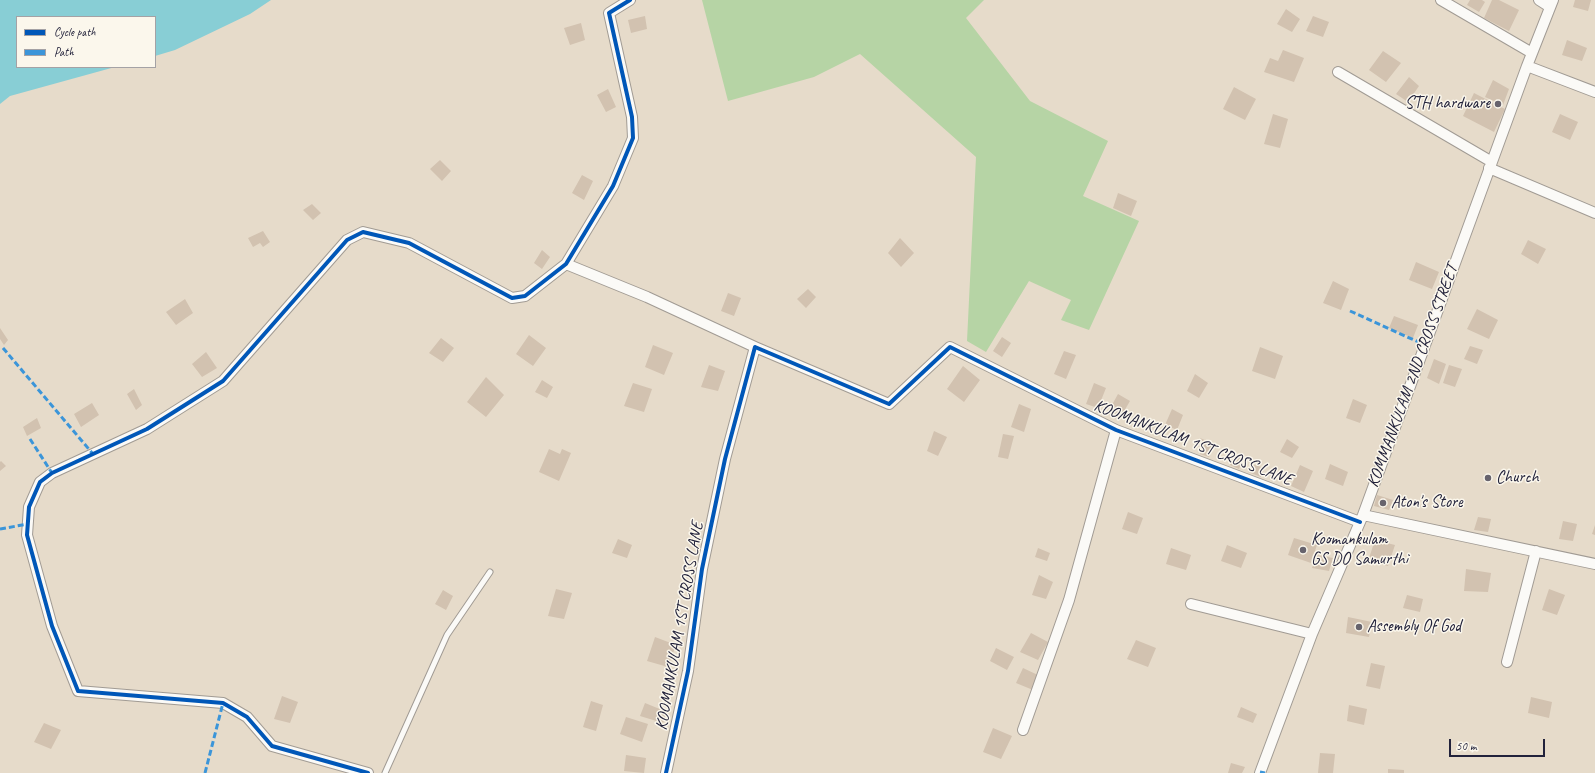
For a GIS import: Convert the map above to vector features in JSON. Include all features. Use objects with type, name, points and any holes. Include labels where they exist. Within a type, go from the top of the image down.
[{"type":"street","points":[[368,773],[272,746],[247,717],[223,704],[78,691],[50,618],[27,535],[28,507],[40,482],[52,473],[147,429],[223,381],[347,240],[364,232],[409,243],[512,298],[525,296],[566,264],[613,186],[633,138],[632,117],[609,12],[630,0]]},
{"type":"street","points":[[1441,0],[1532,53]]},
{"type":"street","points":[[1539,0],[1551,4]]},
{"type":"street","name":"KOMMANKULAM 2ND CROSS STREET","points":[[1260,773],[1312,634],[1361,518],[1551,4]]},
{"type":"street","points":[[1527,66],[1595,92]]},
{"type":"street","points":[[1338,72],[1491,165],[1595,213]]},
{"type":"street","points":[[566,264],[647,297],[755,347]]},
{"type":"street","name":"KOOMANKULAM 1ST CROSS LANE","points":[[666,773],[688,671],[702,569],[723,467],[755,347],[888,404],[950,347],[1116,430],[1361,518],[1536,551],[1595,564]]},
{"type":"street","points":[[1023,730],[1070,600],[1116,430]]},
{"type":"street","points":[[1508,662],[1536,551]]},
{"type":"street","points":[[1191,604],[1312,634]]},
{"type":"lane","points":[[385,773],[448,635],[490,572]]},
{"type":"green space","points":[[702,0],[984,0],[966,18],[1030,101],[1108,141],[1083,196],[1139,221],[1089,330],[1061,320],[1071,300],[1029,281],[986,352],[967,341],[976,157],[860,54],[814,77],[728,101]]},
{"type":"water","points":[[0,0],[271,0],[250,14],[175,50],[156,56],[156,16],[16,16],[16,68],[111,68],[10,96],[0,104]]},
{"type":"building","points":[[1470,0],[1482,0],[1485,2],[1479,12],[1467,5]]},
{"type":"building","points":[[1492,0],[1499,0],[1519,10],[1509,31],[1484,18]]},
{"type":"building","points":[[1575,0],[1591,0],[1588,11],[1573,7]]},
{"type":"building","points":[[1286,9],[1300,19],[1292,32],[1277,24]]},
{"type":"building","points":[[645,16],[647,29],[631,33],[628,20]]},
{"type":"building","points":[[1313,16],[1329,22],[1323,37],[1306,31]]},
{"type":"building","points":[[581,23],[585,40],[570,45],[564,28]]},
{"type":"building","points":[[1567,40],[1587,48],[1582,61],[1562,55]]},
{"type":"building","points":[[1283,50],[1304,58],[1294,82],[1264,72],[1270,58],[1278,61]]},
{"type":"building","points":[[1383,51],[1401,63],[1386,82],[1369,70]]},
{"type":"building","points":[[1409,77],[1419,86],[1408,102],[1396,94]]},
{"type":"building","points":[[1493,80],[1509,89],[1503,105],[1485,97]]},
{"type":"building","points":[[1234,87],[1256,99],[1245,120],[1223,109]]},
{"type":"building","points":[[608,89],[616,107],[606,112],[597,95]]},
{"type":"building","points":[[1474,93],[1505,109],[1494,132],[1463,116]]},
{"type":"building","points":[[1273,114],[1288,119],[1280,148],[1264,144]]},
{"type":"building","points":[[1560,114],[1578,122],[1570,140],[1552,132]]},
{"type":"building","points":[[440,160],[451,171],[442,181],[430,169]]},
{"type":"building","points":[[582,175],[593,181],[584,200],[572,193]]},
{"type":"building","points":[[1118,193],[1137,201],[1131,216],[1113,208]]},
{"type":"building","points":[[312,204],[321,213],[313,220],[303,210]]},
{"type":"building","points":[[263,231],[270,242],[263,247],[260,243],[253,247],[248,238]]},
{"type":"building","points":[[900,238],[914,253],[901,267],[888,253]]},
{"type":"building","points":[[1528,240],[1546,249],[1538,264],[1521,254]]},
{"type":"building","points":[[542,250],[550,257],[542,269],[534,263]]},
{"type":"building","points":[[1416,262],[1439,272],[1432,289],[1409,280]]},
{"type":"building","points":[[1333,281],[1349,289],[1341,310],[1323,303]]},
{"type":"building","points":[[808,289],[816,297],[806,308],[797,299]]},
{"type":"building","points":[[728,293],[741,298],[734,316],[721,311]]},
{"type":"building","points":[[185,299],[193,313],[176,325],[166,312]]},
{"type":"building","points":[[1477,309],[1498,320],[1489,339],[1467,329]]},
{"type":"building","points":[[1394,316],[1418,325],[1413,338],[1389,328]]},
{"type":"building","points":[[0,328],[8,340],[4,345],[0,339]]},
{"type":"building","points":[[529,335],[546,348],[533,366],[516,354]]},
{"type":"building","points":[[1002,337],[1011,343],[1002,357],[993,351]]},
{"type":"building","points":[[441,338],[454,348],[443,362],[429,353]]},
{"type":"building","points":[[653,345],[673,353],[664,375],[645,367]]},
{"type":"building","points":[[1470,346],[1483,350],[1477,364],[1464,359]]},
{"type":"building","points":[[1260,347],[1283,356],[1275,379],[1252,371]]},
{"type":"building","points":[[1064,351],[1076,355],[1066,379],[1054,374]]},
{"type":"building","points":[[206,352],[217,368],[202,377],[192,364]]},
{"type":"building","points":[[1434,359],[1446,364],[1439,384],[1427,378]]},
{"type":"building","points":[[709,365],[725,371],[718,391],[701,387]]},
{"type":"building","points":[[1449,365],[1462,369],[1455,387],[1443,383]]},
{"type":"building","points":[[963,366],[980,380],[964,402],[947,389]]},
{"type":"building","points":[[1195,374],[1208,383],[1199,398],[1187,391]]},
{"type":"building","points":[[486,377],[504,395],[486,417],[467,402]]},
{"type":"building","points":[[542,380],[553,387],[547,398],[535,392]]},
{"type":"building","points":[[633,383],[652,389],[644,412],[624,406]]},
{"type":"building","points":[[1094,383],[1106,388],[1098,408],[1086,404]]},
{"type":"building","points":[[134,389],[142,405],[136,410],[127,394]]},
{"type":"building","points":[[1118,394],[1130,401],[1119,420],[1107,414]]},
{"type":"building","points":[[1353,399],[1367,405],[1360,423],[1346,418]]},
{"type":"building","points":[[92,403],[99,415],[81,427],[74,414]]},
{"type":"building","points":[[1019,404],[1031,409],[1024,432],[1011,427]]},
{"type":"building","points":[[1172,409],[1183,415],[1177,430],[1165,425]]},
{"type":"building","points":[[37,418],[41,428],[27,436],[23,427]]},
{"type":"building","points":[[934,431],[947,437],[938,456],[927,451]]},
{"type":"building","points":[[1003,434],[1014,436],[1008,459],[998,457]]},
{"type":"building","points":[[1200,438],[1214,444],[1209,457],[1200,454],[1203,446],[1199,444]]},
{"type":"building","points":[[1287,439],[1299,447],[1292,458],[1280,452]]},
{"type":"building","points":[[549,449],[560,454],[562,449],[571,453],[559,481],[539,472]]},
{"type":"building","points":[[1234,454],[1243,459],[1239,469],[1230,465]]},
{"type":"building","points":[[1,461],[6,466],[0,471],[0,462]]},
{"type":"building","points":[[1251,464],[1265,468],[1261,477],[1248,472]]},
{"type":"building","points":[[1330,464],[1348,472],[1343,486],[1325,479]]},
{"type":"building","points":[[1300,465],[1313,471],[1304,492],[1291,486]]},
{"type":"building","name":"Aton's Store","points":[[1377,495],[1393,500],[1389,510],[1374,506]]},
{"type":"building","points":[[1128,512],[1143,518],[1137,534],[1122,529]]},
{"type":"building","points":[[1478,517],[1491,519],[1488,532],[1474,530]]},
{"type":"building","points":[[1563,521],[1577,524],[1573,541],[1559,539]]},
{"type":"building","points":[[1595,525],[1595,535],[1592,534]]},
{"type":"building","name":"Koomankulam GS DO Samurthi","points":[[1294,538],[1317,545],[1311,563],[1288,555]]},
{"type":"building","points":[[618,539],[632,545],[627,558],[612,553]]},
{"type":"building","points":[[1375,540],[1395,545],[1388,566],[1368,561]]},
{"type":"building","points":[[1227,545],[1247,553],[1241,568],[1221,561]]},
{"type":"building","points":[[1038,548],[1050,553],[1047,561],[1035,557]]},
{"type":"building","points":[[1171,548],[1191,555],[1186,570],[1166,564]]},
{"type":"building","points":[[1317,555],[1333,558],[1329,571],[1312,568]]},
{"type":"building","points":[[1466,569],[1491,573],[1488,592],[1464,591]]},
{"type":"building","points":[[1039,575],[1053,582],[1046,599],[1032,595]]},
{"type":"building","points":[[556,589],[572,593],[564,619],[548,616]]},
{"type":"building","points":[[1549,589],[1565,595],[1557,615],[1542,610]]},
{"type":"building","points":[[443,590],[453,596],[446,610],[435,604]]},
{"type":"building","points":[[1407,595],[1423,599],[1420,612],[1403,608]]},
{"type":"building","name":"Assembly Of God","points":[[1348,617],[1372,622],[1369,637],[1346,633]]},
{"type":"building","points":[[1031,633],[1048,642],[1038,660],[1020,652]]},
{"type":"building","points":[[655,637],[676,645],[668,667],[647,661]]},
{"type":"building","points":[[1136,640],[1156,648],[1148,667],[1127,659]]},
{"type":"building","points":[[996,648],[1014,657],[1007,670],[990,661]]},
{"type":"building","points":[[1371,663],[1385,666],[1380,689],[1366,686]]},
{"type":"building","points":[[1023,668],[1040,676],[1033,690],[1016,683]]},
{"type":"building","points":[[282,696],[298,702],[290,723],[274,719]]},
{"type":"building","points":[[1531,697],[1552,702],[1549,718],[1528,713]]},
{"type":"building","points":[[591,701],[603,705],[596,731],[583,727]]},
{"type":"building","points":[[645,703],[667,712],[663,723],[640,716]]},
{"type":"building","points":[[1349,705],[1367,709],[1364,725],[1347,721]]},
{"type":"building","points":[[1241,707],[1257,714],[1253,723],[1237,717]]},
{"type":"building","points":[[626,717],[648,724],[642,742],[620,734]]},
{"type":"building","points":[[44,723],[61,730],[51,749],[34,742]]},
{"type":"building","points":[[993,728],[1012,736],[1001,759],[983,752]]},
{"type":"building","points":[[1320,753],[1335,754],[1333,773],[1318,773]]},
{"type":"building","points":[[626,755],[646,758],[644,773],[624,771]]},
{"type":"building","points":[[1231,763],[1245,767],[1242,773],[1228,773]]},
{"type":"building","points":[[1388,769],[1404,770],[1404,773],[1388,773]]},
{"type":"marked path","points":[[1350,311],[1425,345]]},
{"type":"marked path","points":[[3,348],[93,454]]},
{"type":"marked path","points":[[30,439],[52,473]]},
{"type":"marked path","points":[[0,529],[28,524]]},
{"type":"marked path","points":[[205,773],[223,703]]},
{"type":"marked path","points":[[1260,772],[1265,773]]},
{"type":"cycle path","points":[[368,773],[272,746],[247,717],[223,703],[78,691],[52,626],[27,535],[29,507],[40,482],[52,473],[147,429],[223,381],[347,240],[363,232],[409,243],[512,298],[525,296],[566,264],[613,186],[633,138],[632,117],[609,13],[630,0]]},
{"type":"cycle path","points":[[666,773],[688,671],[702,569],[725,459],[755,347],[889,404],[950,347],[1116,430],[1360,522]]},
{"type":"place","name":"STH hardware","points":[[1498,104]]},
{"type":"place","name":"Church","points":[[1488,478]]},
{"type":"place","name":"Aton's Store","points":[[1383,503]]},
{"type":"place","name":"Koomankulam GS DO Samurthi","points":[[1303,550]]},
{"type":"place","name":"Assembly Of God","points":[[1359,627]]}]
